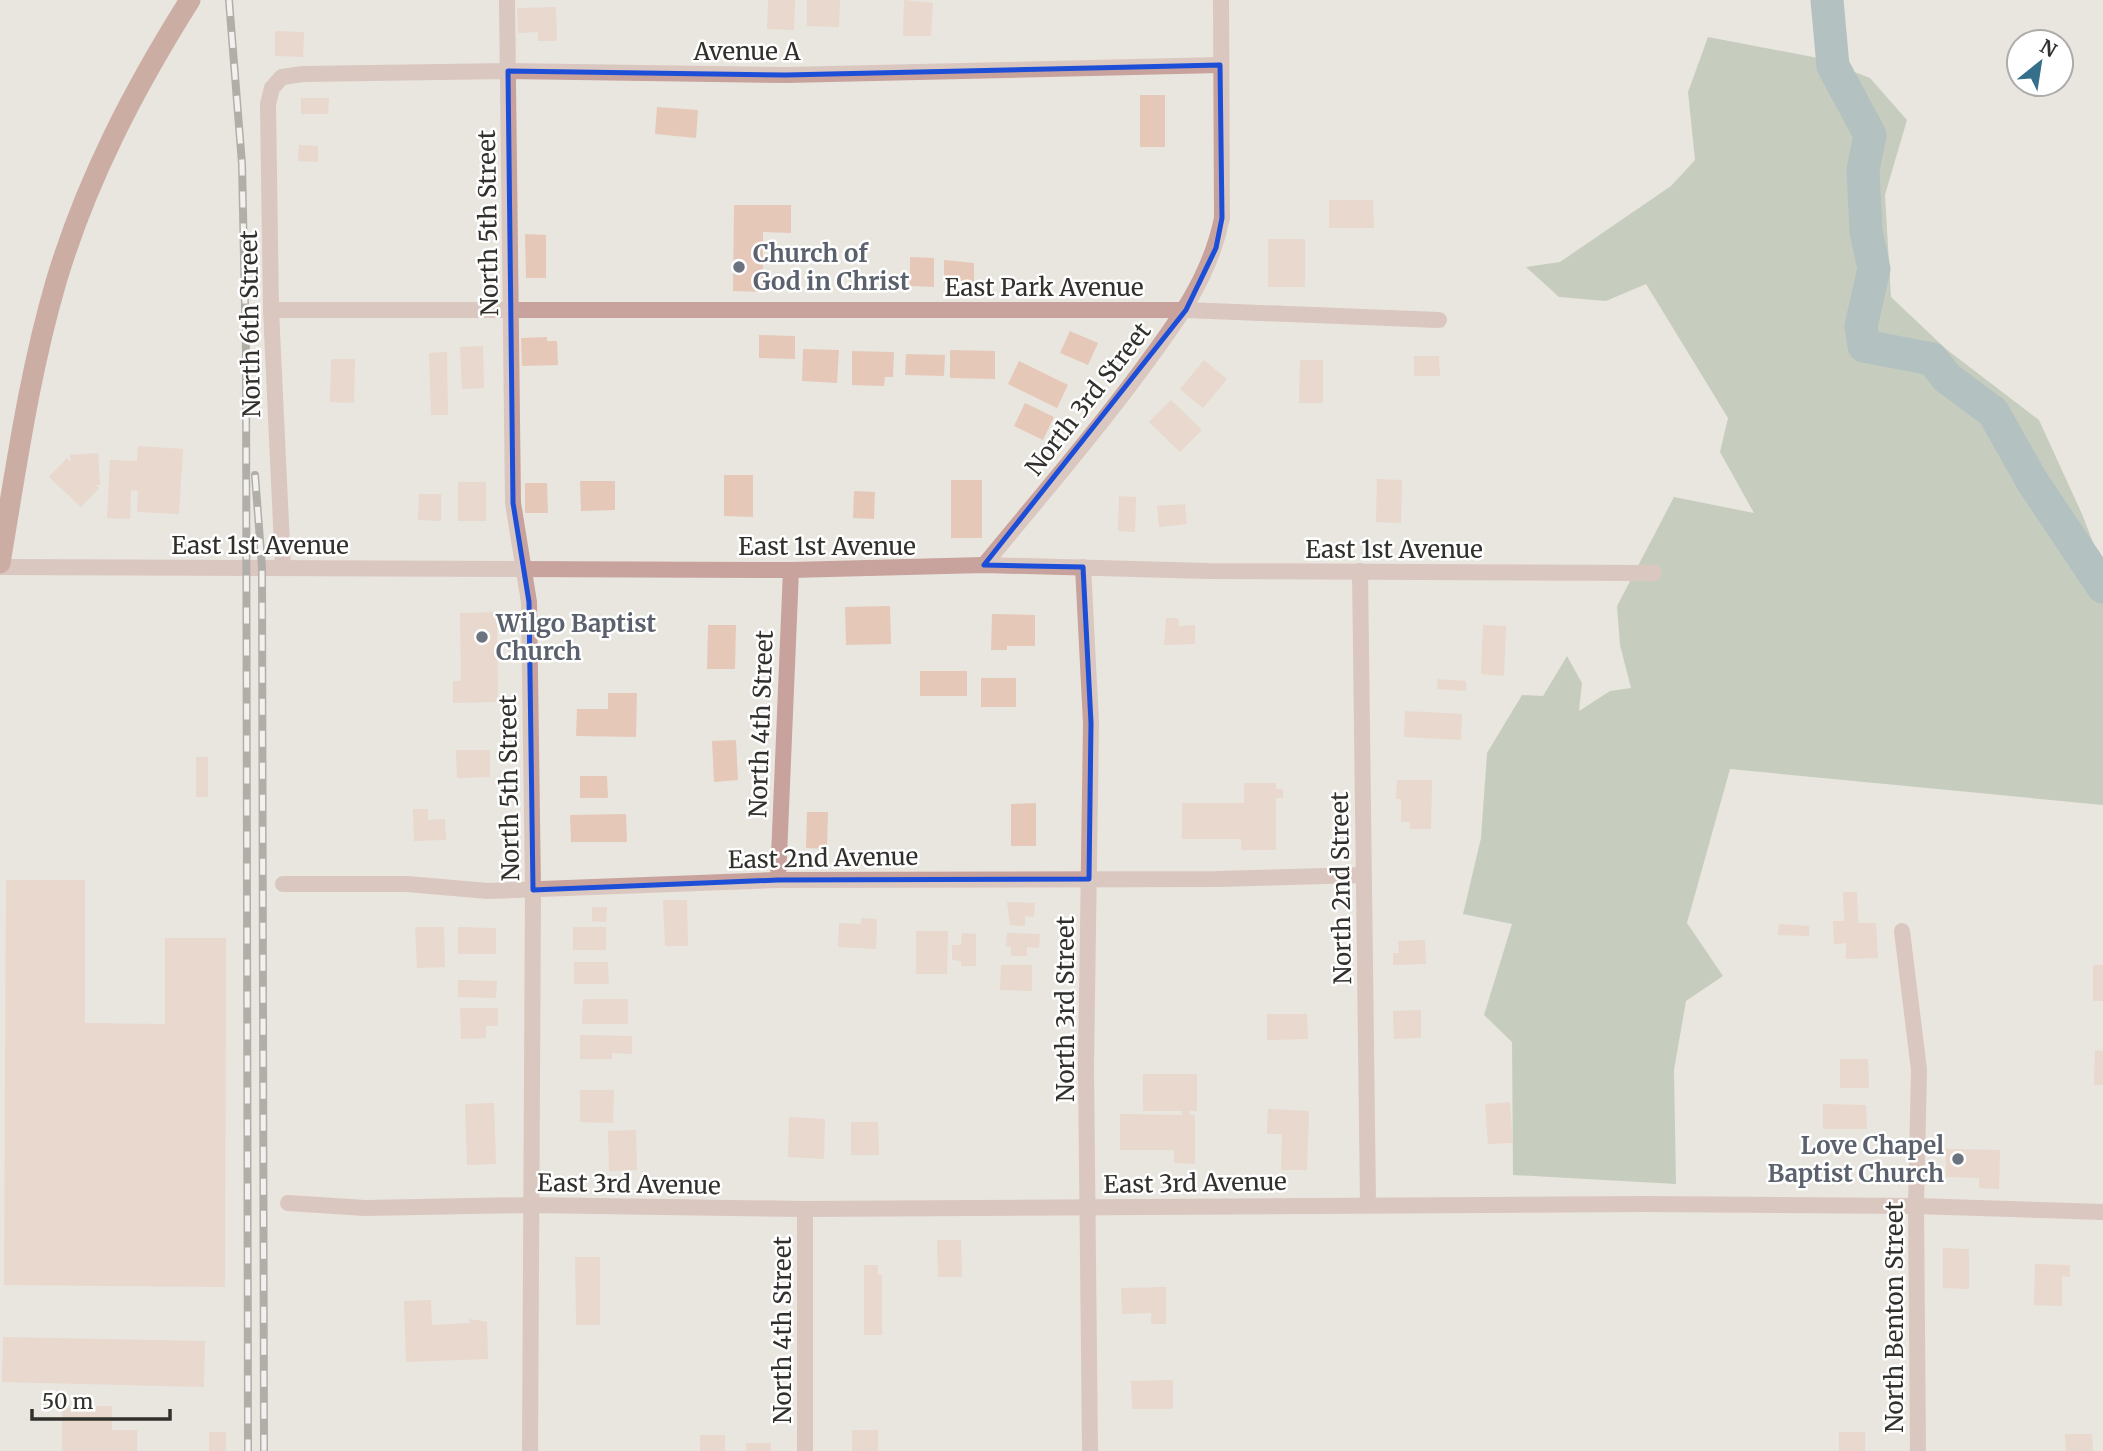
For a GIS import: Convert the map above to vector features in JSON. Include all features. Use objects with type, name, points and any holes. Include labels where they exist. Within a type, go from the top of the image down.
[{"type":"main road","points":[[0,565],[43,332],[79,214],[120,120],[190,0]]},
{"type":"street","name":"North 5th Street","points":[[507,0],[513,310],[513,503],[529,602],[533,890],[530,1451]]},
{"type":"street","name":"North 3rd Street","points":[[984,565],[1107,415],[1186,310],[1216,248],[1222,218],[1221,0]]},
{"type":"street","name":"Avenue A","points":[[276,80],[303,74],[508,71],[786,75],[1220,65]]},
{"type":"street","name":"North 6th Street","points":[[276,80],[268,104],[271,310],[283,567]]},
{"type":"street","name":"East Park Avenue","points":[[271,310],[1186,310],[1439,320]]},
{"type":"street","name":"East 1st Avenue","points":[[0,565],[790,570],[984,565],[1208,571],[1654,573]]},
{"type":"street","name":"North 3rd Street","points":[[1083,567],[1091,723],[1088,1207],[1090,1451]]},
{"type":"street","name":"North 4th Street","points":[[778,880],[790,570]]},
{"type":"street","name":"North 2nd Street","points":[[1360,572],[1368,1204]]},
{"type":"street","name":"East 2nd Avenue","points":[[283,884],[407,884],[488,891],[778,880],[1363,875]]},
{"type":"street","name":"North Benton Street","points":[[1902,931],[1919,1069],[1916,1206],[1918,1451]]},
{"type":"street","name":"East 3rd Avenue","points":[[288,1203],[304,1206],[411,1208],[530,1205],[805,1209],[1368,1204],[1916,1206],[2103,1212]]},
{"type":"street","name":"North 4th Street","points":[[805,1209],[805,1451]]},
{"type":"highlighted area","points":[[1220,65],[1222,218],[1216,248],[1186,310],[984,565],[1083,567],[1091,723],[1089,879],[778,880],[533,890],[529,602],[513,503],[508,71],[786,75]]},
{"type":"green space","points":[[1708,37],[1818,58],[1870,78],[1907,120],[1885,195],[1891,297],[1946,349],[2039,420],[2082,514],[2103,568],[2103,805],[1730,769],[1687,923],[1723,976],[1686,1001],[1674,1070],[1676,1184],[1513,1175],[1512,1042],[1484,1015],[1512,924],[1463,914],[1481,838],[1487,753],[1522,695],[1543,696],[1567,656],[1582,683],[1579,711],[1610,691],[1631,688],[1620,645],[1617,606],[1674,497],[1754,513],[1720,452],[1728,418],[1646,284],[1606,301],[1559,297],[1526,267],[1560,262],[1671,186],[1695,160],[1688,92]]},
{"type":"building","points":[[768,0],[795,0],[794,30],[767,29]]},
{"type":"building","points":[[807,0],[840,0],[839,27],[807,26]]},
{"type":"building","points":[[904,0],[933,3],[931,36],[903,36]]},
{"type":"building","points":[[556,7],[557,41],[538,41],[538,32],[518,33],[517,8]]},
{"type":"building","points":[[275,31],[304,32],[303,57],[275,56]]},
{"type":"building","points":[[1140,95],[1165,95],[1165,147],[1140,147]]},
{"type":"building","points":[[301,98],[329,98],[328,114],[301,114]]},
{"type":"building","points":[[657,107],[698,110],[696,138],[655,134]]},
{"type":"building","points":[[299,145],[318,146],[318,162],[298,161]]},
{"type":"building","points":[[1329,200],[1373,200],[1374,228],[1329,228]]},
{"type":"building","points":[[734,205],[791,205],[791,233],[763,232],[763,292],[733,291]]},
{"type":"building","points":[[525,234],[546,235],[546,278],[526,278]]},
{"type":"building","points":[[1268,239],[1305,239],[1305,287],[1268,287]]},
{"type":"building","points":[[910,257],[934,258],[934,287],[910,286]]},
{"type":"building","points":[[944,260],[974,263],[974,283],[944,283]]},
{"type":"building","points":[[1070,331],[1098,343],[1088,365],[1060,353]]},
{"type":"building","points":[[759,335],[795,336],[795,359],[759,358]]},
{"type":"building","points":[[547,337],[547,341],[557,341],[558,365],[522,366],[521,338]]},
{"type":"building","points":[[483,346],[484,388],[462,389],[460,347]]},
{"type":"building","points":[[803,349],[839,350],[837,383],[802,381]]},
{"type":"building","points":[[950,350],[995,351],[995,379],[950,378]]},
{"type":"building","points":[[852,351],[894,352],[893,377],[885,377],[884,386],[852,385]]},
{"type":"building","points":[[447,352],[448,415],[431,415],[429,353]]},
{"type":"building","points":[[906,354],[945,355],[944,376],[905,375]]},
{"type":"building","points":[[1414,356],[1439,356],[1440,376],[1414,376]]},
{"type":"building","points":[[331,359],[355,359],[354,403],[330,402]]},
{"type":"building","points":[[1204,360],[1227,379],[1203,408],[1180,389]]},
{"type":"building","points":[[1300,360],[1323,360],[1323,403],[1299,403]]},
{"type":"building","points":[[1019,361],[1068,385],[1057,408],[1008,384]]},
{"type":"building","points":[[1171,400],[1202,430],[1180,452],[1149,422]]},
{"type":"building","points":[[1025,403],[1054,417],[1043,440],[1014,426]]},
{"type":"building","points":[[138,446],[183,449],[179,514],[137,512],[138,491],[131,490],[130,519],[107,518],[110,460],[137,461]]},
{"type":"building","points":[[98,453],[100,485],[95,485],[99,488],[81,507],[49,477],[67,458],[71,462],[70,455]]},
{"type":"building","points":[[724,475],[753,475],[753,517],[724,516]]},
{"type":"building","points":[[1377,479],[1402,480],[1401,523],[1376,522]]},
{"type":"building","points":[[951,480],[982,480],[982,538],[951,538]]},
{"type":"building","points":[[580,481],[615,481],[615,510],[581,511]]},
{"type":"building","points":[[458,482],[486,482],[486,521],[458,521]]},
{"type":"building","points":[[525,483],[547,483],[548,513],[525,513]]},
{"type":"building","points":[[854,491],[875,492],[874,519],[853,518]]},
{"type":"building","points":[[419,494],[441,494],[441,521],[418,520]]},
{"type":"building","points":[[1119,496],[1136,497],[1135,532],[1118,531]]},
{"type":"building","points":[[1185,504],[1187,524],[1159,527],[1157,506]]},
{"type":"building","points":[[890,606],[891,644],[846,645],[845,607]]},
{"type":"building","points":[[497,612],[498,702],[453,703],[453,681],[461,681],[460,613]]},
{"type":"building","points":[[992,614],[1035,615],[1035,646],[1007,646],[1007,650],[991,650]]},
{"type":"building","points":[[1166,618],[1178,618],[1179,626],[1195,625],[1195,644],[1164,645]]},
{"type":"building","points":[[708,625],[736,625],[735,669],[707,669]]},
{"type":"building","points":[[1483,625],[1506,626],[1504,676],[1481,674]]},
{"type":"building","points":[[920,671],[967,671],[967,696],[920,696]]},
{"type":"building","points":[[981,678],[1016,678],[1016,707],[981,707]]},
{"type":"building","points":[[1438,679],[1466,681],[1466,691],[1437,689]]},
{"type":"building","points":[[608,693],[637,693],[636,737],[576,736],[577,709],[608,709]]},
{"type":"building","points":[[1405,711],[1462,714],[1461,740],[1404,737]]},
{"type":"building","points":[[736,740],[738,780],[714,782],[712,741]]},
{"type":"building","points":[[456,750],[490,750],[490,777],[457,778]]},
{"type":"building","points":[[196,757],[208,757],[208,797],[196,797]]},
{"type":"building","points":[[580,776],[607,776],[608,798],[580,798]]},
{"type":"building","points":[[1397,780],[1432,780],[1431,829],[1410,829],[1410,822],[1401,822],[1401,799],[1396,799]]},
{"type":"building","points":[[1244,783],[1276,783],[1276,789],[1283,789],[1283,798],[1276,798],[1276,850],[1241,850],[1241,839],[1182,839],[1182,803],[1244,803]]},
{"type":"building","points":[[1036,803],[1036,846],[1011,846],[1011,804]]},
{"type":"building","points":[[413,809],[428,809],[428,820],[445,819],[446,840],[414,841]]},
{"type":"building","points":[[807,812],[828,812],[827,849],[806,848]]},
{"type":"building","points":[[626,814],[627,842],[571,842],[570,815]]},
{"type":"building","points":[[6,880],[85,880],[85,1023],[165,1024],[165,938],[226,938],[225,1287],[4,1285]]},
{"type":"building","points":[[1843,892],[1857,892],[1858,923],[1876,923],[1878,958],[1846,959],[1846,943],[1834,944],[1833,921],[1844,921]]},
{"type":"building","points":[[663,900],[687,900],[688,946],[665,946]]},
{"type":"building","points":[[1007,902],[1035,903],[1034,917],[1025,916],[1025,926],[1010,925]]},
{"type":"building","points":[[592,907],[607,907],[606,922],[592,921]]},
{"type":"building","points":[[861,918],[877,919],[876,949],[838,947],[839,923],[861,924]]},
{"type":"building","points":[[1779,924],[1809,926],[1809,936],[1778,935]]},
{"type":"building","points":[[415,927],[444,927],[445,967],[417,968]]},
{"type":"building","points":[[458,927],[496,928],[496,954],[458,954]]},
{"type":"building","points":[[573,927],[606,927],[606,950],[573,950]]},
{"type":"building","points":[[916,931],[948,931],[947,974],[916,974]]},
{"type":"building","points":[[962,933],[976,934],[976,966],[961,966],[961,961],[952,960],[952,945],[961,945]]},
{"type":"building","points":[[1007,933],[1040,934],[1039,948],[1027,947],[1027,956],[1011,956],[1011,947],[1006,947]]},
{"type":"building","points":[[1425,940],[1426,964],[1393,965],[1393,953],[1399,953],[1398,941]]},
{"type":"building","points":[[574,962],[608,962],[609,984],[574,984]]},
{"type":"building","points":[[1001,965],[1032,965],[1032,991],[1000,990]]},
{"type":"building","points":[[2093,965],[2103,965],[2103,1001],[2093,1001]]},
{"type":"building","points":[[458,980],[497,981],[496,998],[458,997]]},
{"type":"building","points":[[583,999],[628,999],[628,1024],[582,1024]]},
{"type":"building","points":[[460,1008],[498,1008],[498,1026],[486,1026],[486,1038],[461,1039]]},
{"type":"building","points":[[1421,1010],[1421,1038],[1394,1039],[1393,1011]]},
{"type":"building","points":[[1267,1014],[1307,1014],[1308,1039],[1267,1040]]},
{"type":"building","points":[[580,1035],[632,1036],[632,1054],[612,1053],[612,1059],[580,1059]]},
{"type":"building","points":[[2095,1050],[2103,1051],[2103,1085],[2094,1085]]},
{"type":"building","points":[[1840,1059],[1868,1059],[1869,1088],[1840,1088]]},
{"type":"building","points":[[1143,1074],[1197,1074],[1197,1111],[1190,1111],[1190,1115],[1195,1115],[1195,1164],[1174,1163],[1174,1150],[1120,1150],[1120,1114],[1182,1115],[1182,1111],[1143,1111]]},
{"type":"building","points":[[580,1090],[614,1090],[613,1123],[580,1122]]},
{"type":"building","points":[[1510,1102],[1513,1143],[1488,1144],[1485,1104]]},
{"type":"building","points":[[494,1103],[496,1164],[467,1165],[465,1104]]},
{"type":"building","points":[[1823,1104],[1866,1105],[1867,1129],[1823,1129]]},
{"type":"building","points":[[1268,1109],[1309,1111],[1307,1170],[1281,1170],[1282,1134],[1267,1134]]},
{"type":"building","points":[[789,1117],[825,1119],[824,1159],[788,1157]]},
{"type":"building","points":[[851,1122],[878,1122],[879,1155],[851,1155]]},
{"type":"building","points":[[636,1130],[637,1170],[609,1171],[608,1131]]},
{"type":"building","points":[[1946,1149],[2000,1150],[1999,1189],[1979,1188],[1979,1178],[1946,1177]]},
{"type":"building","points":[[937,1240],[961,1240],[962,1277],[938,1277]]},
{"type":"building","points":[[1943,1248],[1969,1249],[1969,1289],[1943,1288]]},
{"type":"building","points":[[575,1257],[600,1257],[600,1325],[576,1325]]},
{"type":"building","points":[[2035,1264],[2070,1265],[2070,1277],[2062,1276],[2062,1306],[2034,1305]]},
{"type":"building","points":[[864,1265],[878,1265],[878,1275],[882,1275],[882,1335],[864,1335]]},
{"type":"building","points":[[1166,1287],[1166,1324],[1151,1324],[1151,1313],[1122,1314],[1121,1288]]},
{"type":"building","points":[[431,1300],[432,1325],[470,1323],[470,1319],[487,1322],[488,1359],[406,1362],[404,1301]]},
{"type":"building","points":[[3,1337],[205,1341],[204,1387],[2,1382]]},
{"type":"building","points":[[1173,1380],[1173,1409],[1132,1409],[1131,1381]]},
{"type":"building","points":[[62,1406],[112,1406],[112,1430],[137,1430],[137,1451],[62,1451]]},
{"type":"building","points":[[852,1430],[878,1430],[878,1451],[852,1451]]},
{"type":"building","points":[[209,1432],[226,1432],[226,1451],[209,1451]]},
{"type":"building","points":[[1839,1432],[1865,1432],[1865,1451],[1839,1451]]},
{"type":"building","points":[[2065,1434],[2092,1434],[2093,1451],[2066,1451]]},
{"type":"building","points":[[700,1435],[725,1435],[725,1451],[700,1451]]},
{"type":"building","points":[[746,1443],[771,1443],[771,1451],[746,1451]]},
{"type":"waterway","points":[[1827,0],[1833,66],[1870,135],[1863,170],[1866,231],[1874,269],[1861,326],[1864,346],[1932,359],[1947,378],[1993,412],[2032,481],[2103,587]]},
{"type":"railway","points":[[229,0],[242,164],[246,353],[248,1451]]},
{"type":"railway","points":[[255,475],[262,567],[264,1451]]},
{"type":"place","name":"Church of God in Christ","points":[[739,267]]},
{"type":"place","name":"Wilgo Baptist Church","points":[[482,637]]},
{"type":"place","name":"Love Chapel Baptist Church","points":[[1958,1159]]}]
